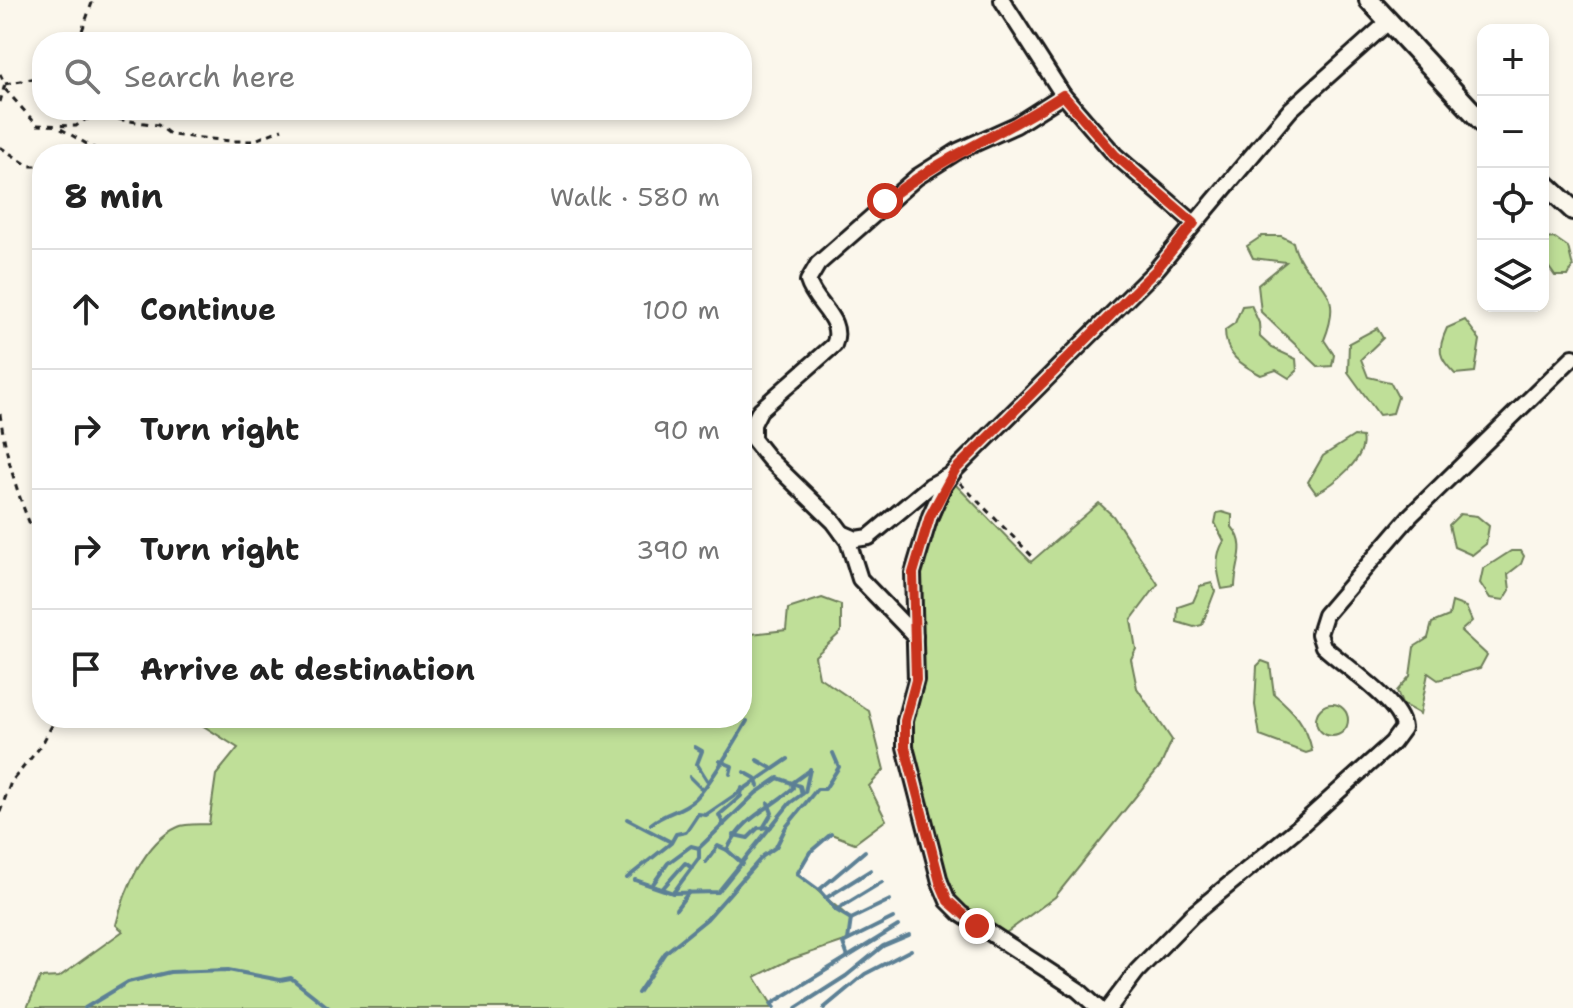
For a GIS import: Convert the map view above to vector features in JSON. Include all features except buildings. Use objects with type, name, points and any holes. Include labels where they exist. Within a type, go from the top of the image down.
[{"type":"street","points":[[1002,0],[1063,95],[1115,155],[1194,223]]},
{"type":"street","points":[[1369,0],[1387,23],[1477,117]]},
{"type":"street","points":[[842,533],[856,539],[869,537],[918,495],[952,475],[1155,271],[1291,109],[1387,23]]},
{"type":"street","points":[[915,636],[860,579],[842,533],[753,439],[753,424],[760,410],[834,345],[838,335],[834,319],[813,296],[808,281],[818,264],[917,177],[958,151],[1016,125],[1063,95]]},
{"type":"street","points":[[1549,188],[1573,210]]},
{"type":"street","points":[[1109,1008],[1137,971],[1192,915],[1299,827],[1392,743],[1403,728],[1402,717],[1385,698],[1323,646],[1319,634],[1325,615],[1410,516],[1573,357]]},
{"type":"street","points":[[952,475],[930,516],[917,551],[912,593],[916,680],[905,721],[905,747],[929,847],[948,901],[977,926],[1078,990],[1098,1008]]},
{"type":"path","points":[[82,32],[93,0]]},
{"type":"path","points":[[0,74],[5,86],[32,119]]},
{"type":"path","points":[[5,86],[32,79]]},
{"type":"path","points":[[0,102],[5,86]]},
{"type":"path","points":[[33,120],[37,125],[58,128],[99,120]]},
{"type":"path","points":[[123,120],[158,125],[171,135],[242,141],[273,136],[282,129]]},
{"type":"path","points":[[58,128],[86,144]]},
{"type":"path","points":[[0,147],[32,166]]},
{"type":"path","points":[[0,414],[4,441],[32,527]]},
{"type":"path","points":[[952,475],[1033,557]]},
{"type":"path","points":[[0,812],[11,782],[41,746],[51,728]]},
{"type":"green space","points":[[1262,236],[1281,236],[1293,242],[1298,257],[1328,294],[1330,320],[1324,340],[1334,355],[1332,366],[1319,367],[1261,312],[1258,285],[1286,262],[1253,258],[1247,246]]},
{"type":"green space","points":[[1549,238],[1555,238],[1568,247],[1573,267],[1568,276],[1555,276],[1549,268]]},
{"type":"green space","points":[[1251,305],[1259,323],[1260,337],[1272,348],[1296,359],[1297,371],[1289,378],[1276,370],[1261,375],[1240,363],[1231,352],[1225,330],[1235,323],[1242,306]]},
{"type":"green space","points":[[1465,320],[1480,340],[1475,372],[1455,374],[1442,358],[1442,342],[1447,328]]},
{"type":"green space","points":[[1377,328],[1383,338],[1361,359],[1368,377],[1390,382],[1398,397],[1393,413],[1379,415],[1348,372],[1349,343]]},
{"type":"green space","points":[[1354,436],[1362,437],[1355,462],[1340,477],[1316,493],[1308,482],[1323,456]]},
{"type":"green space","points":[[953,482],[1031,562],[1099,503],[1113,516],[1158,584],[1131,620],[1136,649],[1131,659],[1137,688],[1172,740],[1161,765],[1055,897],[1003,935],[951,897],[916,766],[910,719],[916,578]]},
{"type":"green space","points":[[1217,513],[1232,515],[1232,527],[1240,541],[1240,556],[1235,587],[1222,589],[1217,564],[1224,541],[1215,523]]},
{"type":"green space","points":[[1460,514],[1477,516],[1489,526],[1486,544],[1472,555],[1454,547],[1449,525]]},
{"type":"green space","points":[[1511,551],[1521,551],[1524,556],[1521,564],[1508,574],[1510,590],[1504,600],[1490,598],[1480,583],[1483,569]]},
{"type":"green space","points":[[1212,583],[1215,591],[1202,625],[1194,627],[1177,622],[1178,607],[1193,602],[1200,586]]},
{"type":"green space","points":[[822,598],[841,605],[841,632],[815,656],[819,677],[869,711],[884,770],[869,786],[886,820],[855,843],[831,834],[810,852],[798,874],[851,919],[848,940],[789,960],[755,977],[774,1008],[27,1008],[40,978],[59,977],[123,931],[116,925],[124,898],[137,869],[155,844],[181,826],[209,824],[216,775],[238,748],[207,728],[752,728],[752,634],[786,630],[788,609]]},
{"type":"green space","points":[[1452,602],[1466,607],[1472,621],[1461,631],[1487,655],[1480,668],[1438,680],[1428,673],[1420,714],[1402,704],[1397,691],[1410,676],[1414,647],[1428,638],[1432,623],[1449,616]]},
{"type":"green space","points":[[1262,661],[1270,664],[1274,694],[1299,719],[1312,751],[1306,753],[1260,736],[1255,705],[1257,666]]},
{"type":"green space","points":[[1332,704],[1343,709],[1348,720],[1343,731],[1332,736],[1321,731],[1316,720],[1321,709]]},
{"type":"waterway","points":[[651,824],[689,804],[700,794],[743,728]]},
{"type":"waterway","points":[[695,747],[702,751],[697,764],[707,780]]},
{"type":"waterway","points":[[638,993],[665,953],[707,919],[763,856],[776,847],[786,827],[817,789],[825,789],[839,767],[833,753]]},
{"type":"waterway","points":[[627,878],[671,843],[676,834],[686,832],[698,814],[706,815],[788,759]]},
{"type":"waterway","points":[[757,760],[771,768]]},
{"type":"waterway","points":[[720,761],[732,766],[730,774]]},
{"type":"waterway","points":[[635,880],[673,893],[718,892],[790,803],[805,792],[810,769]]},
{"type":"waterway","points":[[673,893],[699,858],[699,848],[756,793],[778,778],[792,783],[810,770]]},
{"type":"waterway","points":[[744,772],[755,778],[758,786]]},
{"type":"waterway","points":[[690,777],[702,789]]},
{"type":"waterway","points":[[706,862],[718,846],[727,850],[741,829],[793,788],[792,783],[800,786],[802,794]]},
{"type":"waterway","points":[[724,825],[719,815],[741,796],[742,788]]},
{"type":"waterway","points":[[763,828],[772,813],[768,803]]},
{"type":"waterway","points":[[627,819],[671,842]]},
{"type":"waterway","points":[[734,835],[748,838],[758,828],[771,827]]},
{"type":"waterway","points":[[819,890],[797,874],[810,852],[831,834]]},
{"type":"waterway","points":[[653,884],[668,863],[691,846],[699,848]]},
{"type":"waterway","points":[[727,850],[743,864]]},
{"type":"waterway","points":[[826,898],[819,890],[865,851]]},
{"type":"waterway","points":[[663,888],[685,863],[692,868]]},
{"type":"waterway","points":[[836,910],[826,898],[871,870]]},
{"type":"waterway","points":[[851,919],[836,910],[882,882]]},
{"type":"waterway","points":[[676,909],[689,892]]},
{"type":"waterway","points":[[848,940],[851,919],[890,900]]},
{"type":"waterway","points":[[848,957],[843,943],[893,918]]},
{"type":"waterway","points":[[774,1008],[771,1004],[898,926]]},
{"type":"waterway","points":[[796,1008],[846,976],[883,946],[909,935]]},
{"type":"waterway","points":[[824,1008],[865,974],[911,950]]},
{"type":"waterway","points":[[85,1008],[128,982],[170,972],[228,970],[280,980],[291,978],[329,1008]]},
{"type":"route","points":[[885,201],[958,151],[1016,125],[1063,95],[1115,155],[1194,223],[1155,271],[955,470],[943,487],[917,551],[912,593],[916,680],[905,721],[905,747],[940,882],[948,901],[977,926]]}]
